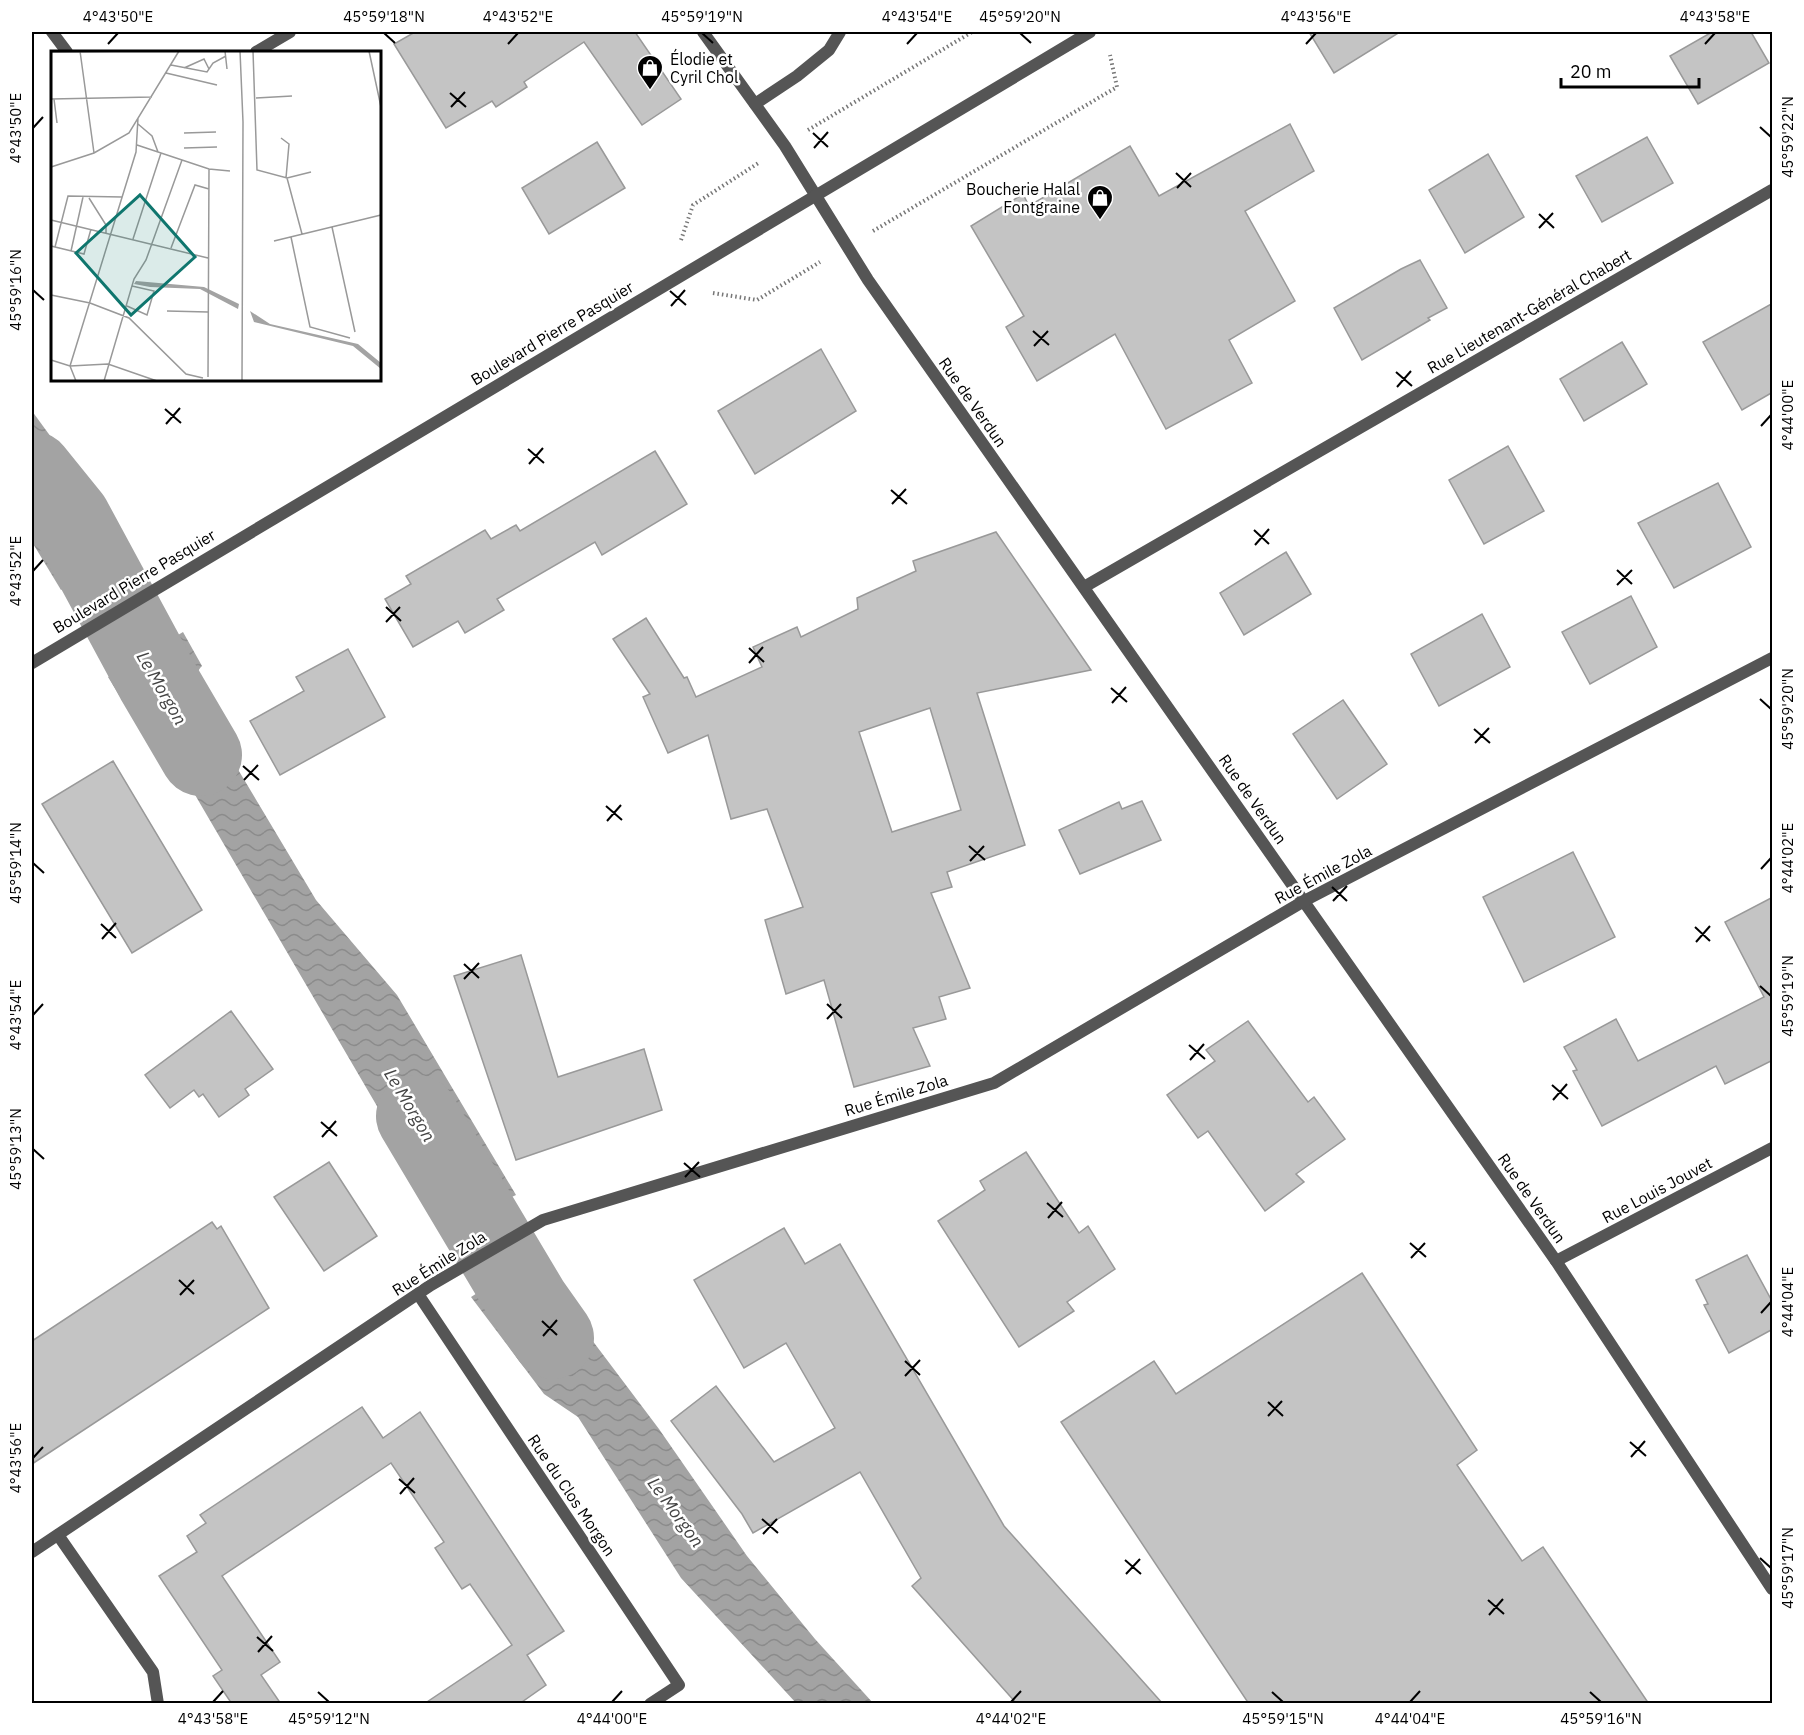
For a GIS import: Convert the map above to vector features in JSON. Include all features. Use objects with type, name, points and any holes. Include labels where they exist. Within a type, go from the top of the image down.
[{"type":"street","points":[[52,32],[66,51]]},
{"type":"street","points":[[258,51],[290,32]]},
{"type":"street","name":"Rue de Verdun","points":[[703,32],[816,195],[868,280],[1556,1261],[1773,1589]]},
{"type":"street","points":[[755,104],[797,76],[829,50],[840,32]]},
{"type":"street","name":"Boulevard Pierre Pasquier","points":[[32,663],[164,582],[1090,32]]},
{"type":"street","name":"Rue Lieutenant-Général Chabert","points":[[1084,587],[1773,190]]},
{"type":"street","name":"Rue Émile Zola","points":[[32,1552],[431,1285],[543,1220],[994,1083],[1304,902],[1773,658]]},
{"type":"street","name":"Rue Louis Jouvet","points":[[1556,1261],[1773,1148]]},
{"type":"street","name":"Rue du Clos Morgon","points":[[418,1294],[679,1685],[650,1704]]},
{"type":"street","points":[[58,1535],[153,1672],[158,1704]]},
{"type":"path","points":[[813,127],[972,32]]},
{"type":"path","points":[[878,229],[1118,87],[1108,49]]},
{"type":"path","points":[[747,170],[693,205],[679,248],[705,292],[757,300],[822,261]]},
{"type":"water","points":[[32,411],[86,485],[128,549],[61,590],[32,542]]},
{"type":"water","points":[[183,632],[202,666],[197,673],[197,691],[204,711],[218,736],[316,900],[397,995],[516,1195],[483,1210],[450,1231],[132,687],[119,695],[108,677]]},
{"type":"water","points":[[524,1228],[540,1253],[540,1271],[659,1429],[747,1556],[815,1639],[873,1703],[796,1703],[681,1578],[578,1417],[544,1394],[471,1297],[485,1288],[469,1265]]},
{"type":"building","points":[[415,32],[635,32],[681,99],[642,125],[584,42],[524,82],[527,87],[496,107],[492,101],[446,128],[394,44]]},
{"type":"building","points":[[1309,32],[1400,32],[1334,73]]},
{"type":"building","points":[[1712,32],[1751,32],[1769,63],[1698,104],[1670,56]]},
{"type":"building","points":[[1290,124],[1314,171],[1245,211],[1295,301],[1229,340],[1252,383],[1166,429],[1115,334],[1037,381],[1006,327],[1024,316],[971,226],[1023,194],[1029,206],[1130,146],[1159,196]]},
{"type":"building","points":[[1647,137],[1673,183],[1602,222],[1576,176]]},
{"type":"building","points":[[597,142],[625,188],[549,234],[522,188]]},
{"type":"building","points":[[1488,154],[1524,217],[1465,253],[1429,190]]},
{"type":"building","points":[[1420,260],[1447,308],[1362,360],[1334,308]]},
{"type":"building","points":[[1773,303],[1773,392],[1742,410],[1703,342]]},
{"type":"building","points":[[1622,342],[1647,384],[1584,421],[1560,379]]},
{"type":"building","points":[[821,349],[856,411],[755,474],[718,411]]},
{"type":"building","points":[[1508,446],[1544,511],[1484,544],[1449,480]]},
{"type":"building","points":[[655,451],[687,504],[602,555],[595,542],[497,599],[504,610],[465,633],[458,621],[413,647],[385,599],[411,584],[406,576],[485,530],[491,539],[516,525],[520,531]]},
{"type":"building","points":[[1718,483],[1751,547],[1674,588],[1638,523]]},
{"type":"building","points":[[996,532],[1091,670],[977,693],[1025,845],[947,872],[952,887],[931,893],[970,988],[939,997],[946,1019],[913,1028],[930,1066],[854,1087],[824,980],[786,994],[765,920],[803,907],[767,809],[731,819],[708,735],[668,753],[643,697],[650,694],[613,639],[646,618],[684,678],[687,677],[696,697],[762,667],[753,647],[797,627],[801,637],[858,609],[857,598],[916,571],[913,561]],"holes":[[[930,708],[961,810],[892,832],[859,732]]]},
{"type":"building","points":[[1286,552],[1311,594],[1244,635],[1220,593]]},
{"type":"building","points":[[1631,596],[1657,647],[1590,684],[1562,632]]},
{"type":"building","points":[[1482,614],[1510,667],[1439,706],[1411,654]]},
{"type":"building","points":[[348,649],[385,717],[280,775],[250,721],[304,691],[296,677]]},
{"type":"building","points":[[1343,700],[1387,764],[1337,799],[1293,734]]},
{"type":"building","points":[[113,761],[202,910],[132,953],[42,804]]},
{"type":"building","points":[[1142,801],[1161,840],[1080,874],[1059,830],[1119,802],[1122,809]]},
{"type":"building","points":[[1573,852],[1615,937],[1524,982],[1483,897]]},
{"type":"building","points":[[1773,897],[1773,1060],[1725,1084],[1716,1066],[1602,1126],[1573,1071],[1577,1070],[1564,1047],[1616,1019],[1638,1061],[1764,997],[1725,922]]},
{"type":"building","points":[[521,955],[558,1077],[644,1049],[662,1110],[516,1160],[454,976]]},
{"type":"building","points":[[231,1011],[273,1069],[245,1089],[249,1095],[219,1117],[203,1094],[199,1097],[194,1090],[170,1108],[145,1075]]},
{"type":"building","points":[[1248,1021],[1308,1102],[1314,1097],[1345,1139],[1296,1174],[1304,1182],[1265,1211],[1208,1131],[1198,1138],[1167,1095],[1215,1061],[1206,1050]]},
{"type":"building","points":[[1026,1152],[1079,1233],[1088,1226],[1115,1269],[1067,1302],[1074,1311],[1019,1347],[938,1221],[985,1190],[980,1181]]},
{"type":"building","points":[[329,1162],[377,1236],[324,1271],[274,1197]]},
{"type":"building","points":[[212,1222],[217,1229],[221,1226],[269,1308],[32,1464],[32,1341]]},
{"type":"building","points":[[784,1228],[805,1264],[840,1244],[1004,1526],[1163,1704],[1017,1704],[912,1586],[921,1578],[860,1472],[753,1533],[742,1514],[671,1421],[716,1386],[774,1462],[835,1428],[786,1343],[744,1368],[694,1280]]},
{"type":"building","points":[[1747,1255],[1773,1303],[1773,1329],[1729,1353],[1704,1305],[1708,1304],[1696,1280]]},
{"type":"building","points":[[1362,1273],[1477,1450],[1457,1465],[1522,1561],[1543,1547],[1649,1704],[1249,1704],[1061,1422],[1154,1361],[1176,1394]]},
{"type":"building","points":[[362,1407],[383,1438],[420,1412],[564,1631],[527,1655],[546,1685],[519,1704],[424,1704],[512,1645],[470,1584],[462,1589],[435,1548],[444,1542],[391,1463],[222,1576],[280,1662],[261,1675],[281,1704],[232,1704],[213,1676],[222,1670],[159,1576],[197,1552],[187,1536],[206,1523],[200,1515]]},
{"type":"waterway","name":"Le Morgon","points":[[32,472],[70,519],[157,680],[201,755]]},
{"type":"waterway","name":"Le Morgon","points":[[417,1116],[529,1304],[553,1338]]},
{"type":"place","name":"Élodie et Cyril Chol","points":[[650,91]]},
{"type":"place","name":"Boucherie Halal Fontgraine","points":[[1100,221]]}]
